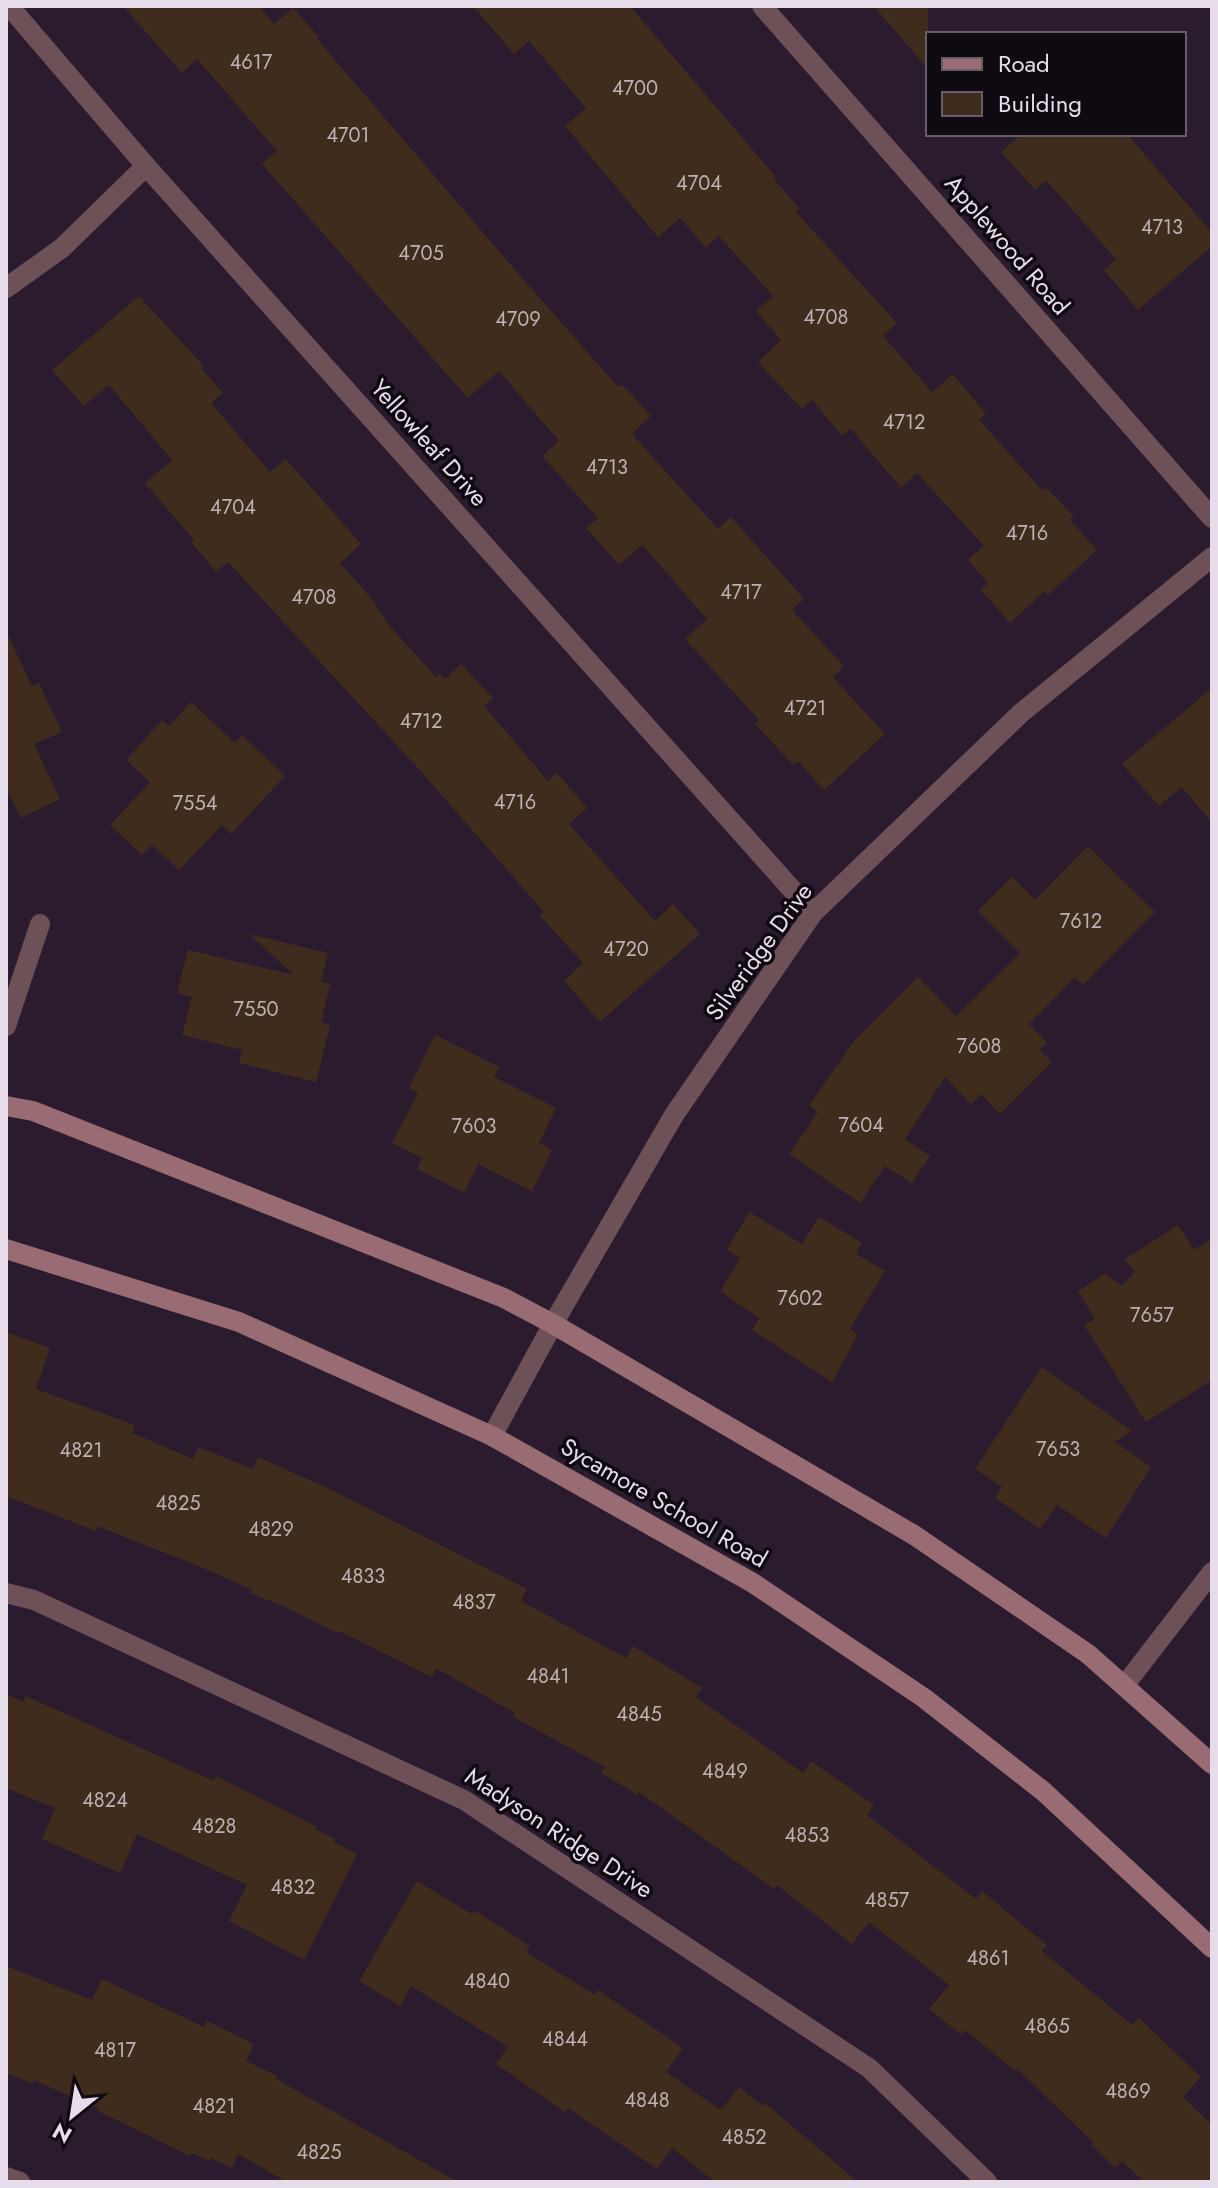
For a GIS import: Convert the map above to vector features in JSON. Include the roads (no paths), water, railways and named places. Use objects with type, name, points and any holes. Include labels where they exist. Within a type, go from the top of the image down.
[{"type":"main road","points":[[6,1106],[47,1117],[504,1298],[553,1324],[914,1535],[1088,1654],[1212,1764]]},
{"type":"main road","name":"Sycamore School Road","points":[[6,1249],[239,1322],[492,1436],[753,1583],[924,1698],[1043,1791],[1212,1948]]},
{"type":"street","name":"Yellowleaf Drive","points":[[9,6],[146,166],[813,913]]},
{"type":"street","name":"Applewood Road","points":[[762,6],[1212,518]]},
{"type":"street","points":[[6,288],[62,248],[146,166]]},
{"type":"street","name":"Silveridge Drive","points":[[492,1436],[674,1115],[813,913],[1021,713],[1212,557]]},
{"type":"street","points":[[6,1026],[40,924]]},
{"type":"street","points":[[1124,1686],[1212,1572]]},
{"type":"street","name":"Madyson Ridge Drive","points":[[6,1593],[34,1600],[464,1800],[869,2068],[987,2182]]},
{"type":"street","points":[[6,2177],[20,2182]]}]
